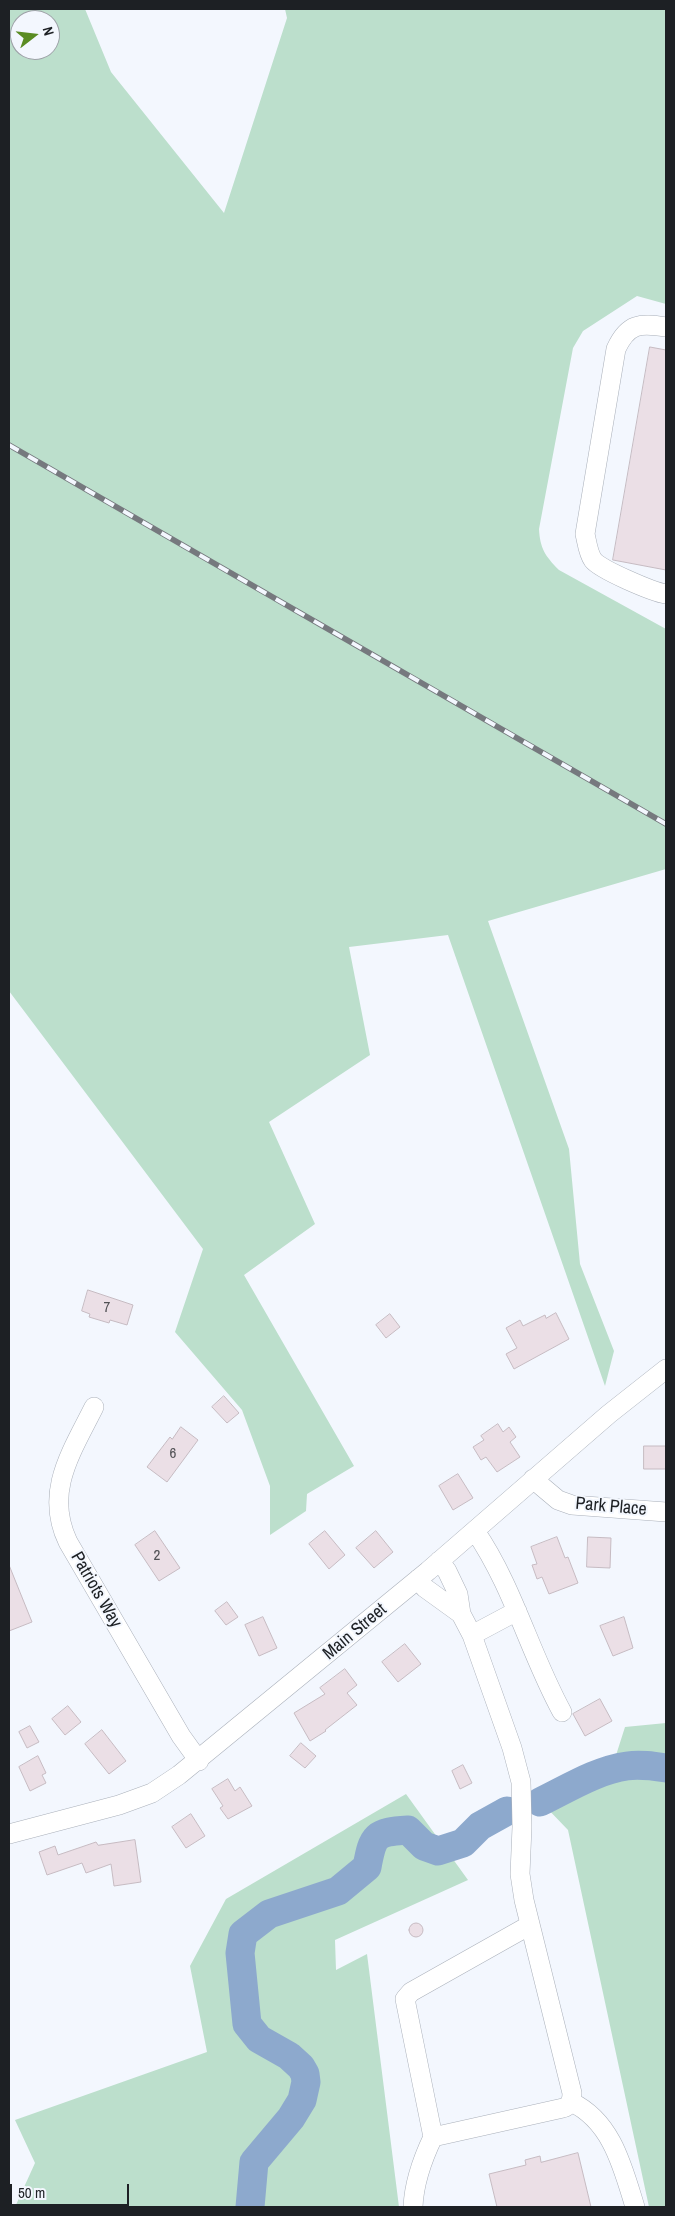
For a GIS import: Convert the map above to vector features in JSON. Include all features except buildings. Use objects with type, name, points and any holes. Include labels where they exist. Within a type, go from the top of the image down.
[{"type":"street","points":[[666,327],[645,324],[635,326],[626,332],[616,349],[585,534],[587,547],[593,560],[653,591],[666,594]]},
{"type":"street","name":"Main Street","points":[[9,1834],[143,1797],[160,1788],[199,1761],[439,1562],[609,1414],[666,1369]]},
{"type":"street","name":"Patriots Way","points":[[94,1408],[62,1477],[58,1496],[59,1521],[68,1542],[166,1711],[199,1761]]},
{"type":"street","name":"Park Place","points":[[533,1479],[558,1500],[572,1505],[666,1512]]},
{"type":"street","points":[[475,1531],[517,1611],[539,1665],[562,1712]]},
{"type":"street","points":[[434,2137],[562,2108],[571,2102],[572,2093],[530,1925],[520,1874],[522,1827],[520,1782],[512,1748],[472,1635],[461,1614],[458,1594],[447,1570],[439,1562]]},
{"type":"street","points":[[418,1579],[425,1588],[461,1614]]},
{"type":"street","points":[[472,1635],[517,1611]]},
{"type":"street","points":[[413,2207],[418,2173],[434,2137],[405,1999],[410,1992],[530,1925]]},
{"type":"street","points":[[571,2102],[580,2107],[600,2127],[617,2151],[634,2207]]},
{"type":"green space","points":[[9,9],[85,9],[111,72],[224,213],[287,18],[285,9],[666,9],[666,304],[637,296],[583,331],[573,348],[539,529],[544,551],[559,570],[666,629],[666,869],[488,921],[569,1149],[580,1264],[614,1351],[605,1386],[448,935],[349,947],[370,1055],[269,1122],[315,1224],[244,1275],[354,1466],[307,1494],[306,1511],[270,1535],[270,1486],[242,1410],[175,1332],[203,1249],[9,991]]},
{"type":"green space","points":[[666,1723],[666,2207],[649,2207],[568,1830],[543,1804],[610,1774],[625,1727]]},
{"type":"green space","points":[[406,1794],[468,1880],[335,1940],[336,1970],[367,1954],[399,2207],[15,2207],[35,2163],[15,2120],[207,2052],[190,1966],[226,1899]]},
{"type":"waterway","points":[[540,1802],[582,1781],[616,1768],[637,1765],[666,1768]]},
{"type":"waterway","points":[[250,2207],[254,2162],[291,2118],[302,2100],[306,2082],[305,2074],[301,2067],[289,2056],[259,2039],[247,2024],[240,1953],[243,1934],[269,1914],[338,1891],[367,1867],[371,1848],[377,1837],[382,1834],[408,1830],[424,1846],[438,1851],[463,1843],[480,1826],[507,1811]]},
{"type":"railway","points":[[9,445],[666,824]]}]
